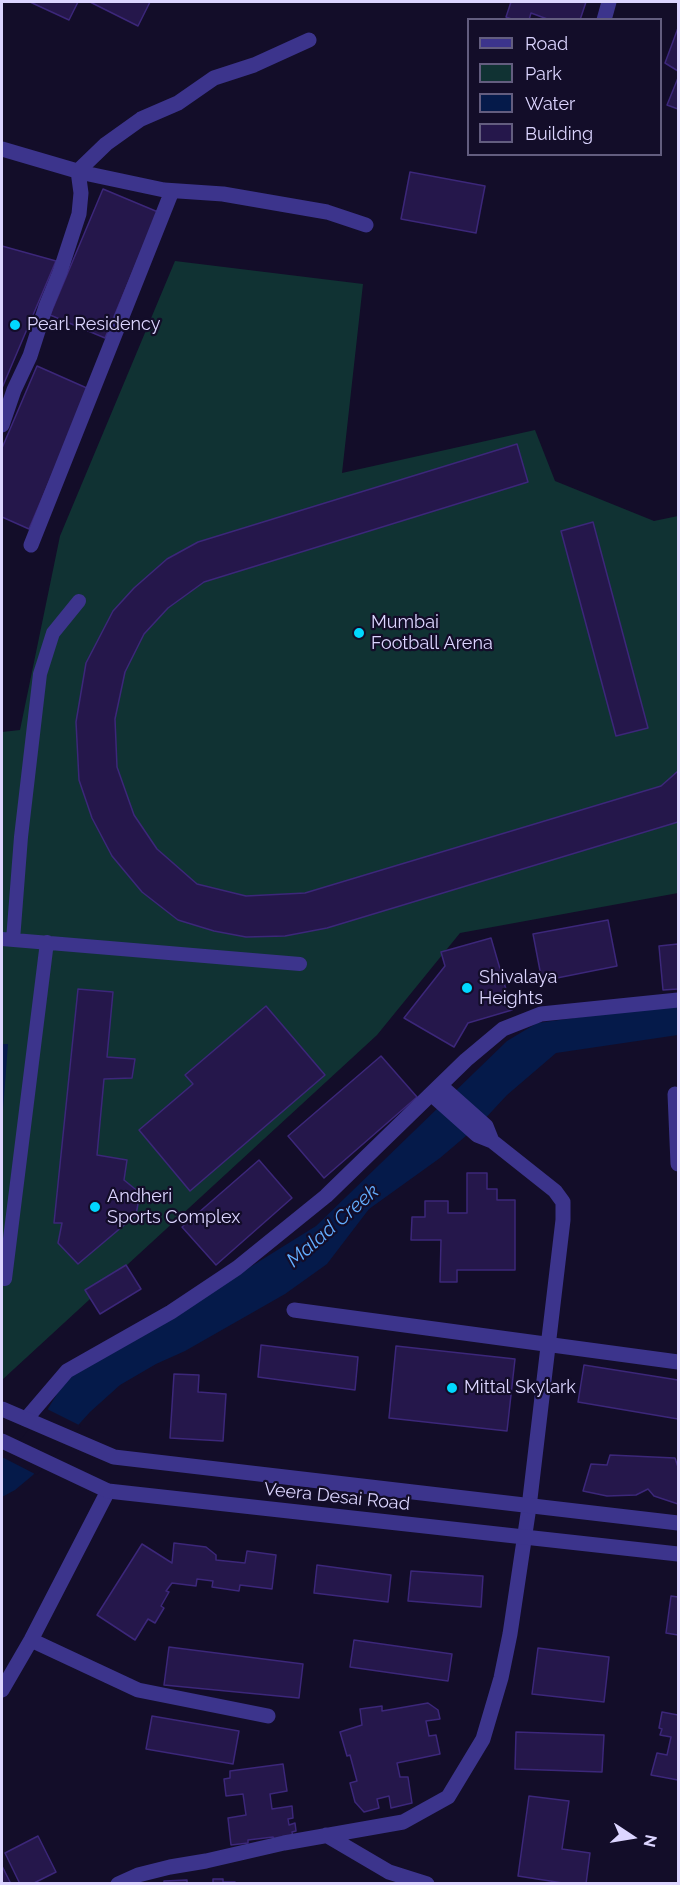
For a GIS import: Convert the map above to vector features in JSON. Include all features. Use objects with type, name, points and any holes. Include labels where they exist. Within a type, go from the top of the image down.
[{"type":"street","points":[[605,18],[609,2]]},
{"type":"street","points":[[78,171],[106,144],[141,119],[178,104],[214,78],[254,65],[309,40]]},
{"type":"street","points":[[2,149],[78,171],[164,190],[224,194],[327,212],[366,225]]},
{"type":"street","points":[[2,425],[14,390],[30,356],[79,214],[81,193],[78,171]]},
{"type":"street","points":[[31,545],[172,191]]},
{"type":"street","points":[[32,1422],[67,1371],[171,1312],[237,1268],[326,1196],[440,1094],[502,1029],[541,1014],[678,1000]]},
{"type":"street","points":[[118,1884],[138,1875],[170,1868],[326,1835],[403,1822],[448,1797],[483,1739],[510,1634],[548,1345],[563,1220],[563,1202],[555,1191],[492,1141],[440,1094]]},
{"type":"street","points":[[675,1094],[678,1164]]},
{"type":"street","points":[[294,1310],[678,1362]]},
{"type":"street","points":[[2,1409],[114,1457],[678,1523]]},
{"type":"street","name":"Veera Desai Road","points":[[2,1441],[108,1491],[678,1554]]},
{"type":"street","points":[[2,1690],[31,1640],[108,1491]]},
{"type":"street","points":[[31,1640],[138,1690],[268,1716]]},
{"type":"street","points":[[326,1835],[389,1872],[427,1884]]},
{"type":"lane","points":[[80,601],[53,633],[40,674],[8,939],[300,964]]},
{"type":"lane","points":[[5,1279],[47,942]]},
{"type":"green space","name":"Mumbai Football Arena","points":[[175,261],[363,284],[342,473],[535,430],[555,481],[654,521],[678,516],[678,893],[460,933],[377,1035],[2,1380],[2,732],[20,730],[60,536]]},
{"type":"water","name":"Malad Creek","points":[[678,1004],[678,1035],[556,1053],[440,1158],[369,1209],[327,1264],[285,1294],[120,1385],[90,1412],[33,1475],[15,1490],[2,1497],[2,1459],[24,1440],[43,1417],[66,1379],[316,1226],[507,1041],[537,1023]]},
{"type":"water","points":[[2,1044],[8,1044],[2,1123]]},
{"type":"pier","points":[[45,1408],[81,1426],[37,1475],[2,1455],[22,1438]]},
{"type":"building","points":[[30,2],[78,2],[69,20]]},
{"type":"building","points":[[90,2],[150,2],[138,26]]},
{"type":"building","points":[[511,2],[586,2],[581,18],[545,18],[531,13],[530,18],[506,17]]},
{"type":"building","points":[[678,28],[678,71],[665,63]]},
{"type":"building","points":[[678,78],[678,109],[667,105]]},
{"type":"building","points":[[410,172],[485,186],[476,233],[401,219]]},
{"type":"building","points":[[103,189],[158,212],[105,338],[50,315]]},
{"type":"building","name":"Pearl Residency","points":[[2,246],[56,261],[2,388]]},
{"type":"building","points":[[37,366],[89,389],[29,529],[2,517],[2,448]]},
{"type":"building","points":[[517,444],[528,482],[204,582],[168,608],[144,634],[125,672],[115,719],[117,767],[134,815],[157,849],[197,884],[246,896],[305,893],[661,786],[678,771],[678,822],[327,928],[285,936],[246,937],[214,931],[178,920],[142,892],[112,856],[92,818],[79,780],[76,722],[86,663],[113,611],[134,588],[167,559],[198,542]]},
{"type":"building","points":[[593,522],[648,728],[616,736],[561,531]]},
{"type":"building","points":[[608,920],[617,966],[542,981],[533,934]]},
{"type":"building","name":"Shivalaya Heights","points":[[491,938],[512,1010],[468,1023],[454,1047],[404,1018],[445,966],[441,952]]},
{"type":"building","points":[[678,944],[678,989],[663,990],[659,946]]},
{"type":"building","points":[[78,989],[113,992],[107,1057],[135,1059],[132,1078],[104,1079],[97,1155],[127,1160],[124,1180],[140,1193],[136,1215],[78,1264],[58,1243],[62,1223],[54,1223]]},
{"type":"building","points":[[266,1006],[325,1075],[190,1191],[139,1130],[193,1084],[185,1075]]},
{"type":"building","points":[[381,1056],[417,1097],[324,1178],[288,1136]]},
{"type":"building","points":[[259,1160],[292,1198],[216,1265],[182,1227]]},
{"type":"building","points":[[467,1173],[487,1173],[487,1189],[497,1189],[497,1200],[515,1200],[515,1270],[457,1270],[457,1282],[440,1282],[441,1240],[411,1240],[412,1217],[425,1217],[425,1201],[448,1201],[448,1213],[467,1213]]},
{"type":"building","points":[[126,1265],[141,1289],[100,1314],[85,1290]]},
{"type":"building","points":[[261,1345],[358,1357],[355,1390],[258,1377]]},
{"type":"building","name":"Mittal Skylark","points":[[396,1346],[515,1359],[507,1431],[389,1418]]},
{"type":"building","points":[[584,1365],[678,1380],[678,1419],[578,1402]]},
{"type":"building","points":[[174,1374],[199,1375],[198,1392],[226,1394],[223,1441],[170,1438]]},
{"type":"building","points":[[610,1455],[675,1458],[678,1467],[678,1504],[654,1496],[648,1489],[636,1495],[607,1496],[583,1491],[591,1464],[607,1465]]},
{"type":"building","points":[[174,1543],[206,1547],[216,1555],[216,1560],[245,1563],[247,1551],[276,1555],[272,1589],[240,1585],[239,1591],[212,1587],[213,1581],[197,1579],[196,1586],[172,1583],[166,1591],[169,1592],[161,1606],[164,1608],[155,1623],[148,1619],[135,1640],[97,1615],[142,1544],[172,1563]]},
{"type":"building","points":[[317,1565],[391,1575],[388,1602],[314,1593]]},
{"type":"building","points":[[411,1571],[483,1576],[481,1607],[408,1601]]},
{"type":"building","points":[[671,1596],[678,1597],[678,1635],[666,1633]]},
{"type":"building","points":[[354,1640],[452,1654],[448,1681],[350,1667]]},
{"type":"building","points":[[169,1647],[303,1664],[299,1698],[164,1685]]},
{"type":"building","points":[[538,1648],[609,1657],[604,1702],[532,1694]]},
{"type":"building","points":[[428,1703],[438,1710],[440,1719],[426,1721],[429,1736],[436,1735],[440,1754],[397,1763],[400,1777],[408,1777],[412,1803],[391,1808],[389,1796],[377,1799],[379,1808],[364,1812],[355,1802],[350,1783],[357,1781],[350,1755],[347,1756],[340,1732],[362,1725],[360,1709],[382,1706],[382,1711]]},
{"type":"building","points":[[662,1712],[678,1715],[678,1780],[651,1775],[657,1753],[667,1755],[671,1737],[660,1735]]},
{"type":"building","points":[[152,1716],[239,1731],[233,1764],[146,1749]]},
{"type":"building","points":[[516,1732],[604,1735],[602,1772],[515,1769]]},
{"type":"building","points":[[283,1764],[287,1791],[270,1794],[272,1809],[292,1806],[293,1818],[288,1819],[289,1825],[295,1823],[296,1831],[292,1832],[293,1837],[248,1840],[248,1843],[231,1845],[228,1818],[246,1815],[243,1794],[226,1796],[224,1779],[230,1778],[230,1771]]},
{"type":"building","points":[[529,1796],[569,1801],[562,1849],[590,1853],[586,1884],[569,1884],[518,1876]]},
{"type":"building","points":[[38,1836],[56,1872],[32,1884],[20,1884],[5,1853]]},
{"type":"building","points":[[2,1866],[11,1884],[2,1884]]},
{"type":"building","points":[[213,1879],[223,1879],[223,1882],[235,1882],[235,1884],[204,1884],[213,1883]]},
{"type":"building","points":[[187,1880],[187,1884],[164,1884],[164,1881]]},
{"type":"place","name":"Pearl Residency","points":[[15,325]]},
{"type":"place","name":"Mumbai Football Arena","points":[[359,633]]},
{"type":"place","name":"Shivalaya Heights","points":[[467,988]]},
{"type":"place","name":"Andheri Sports Complex","points":[[95,1207]]},
{"type":"place","name":"Mittal Skylark","points":[[452,1388]]}]
